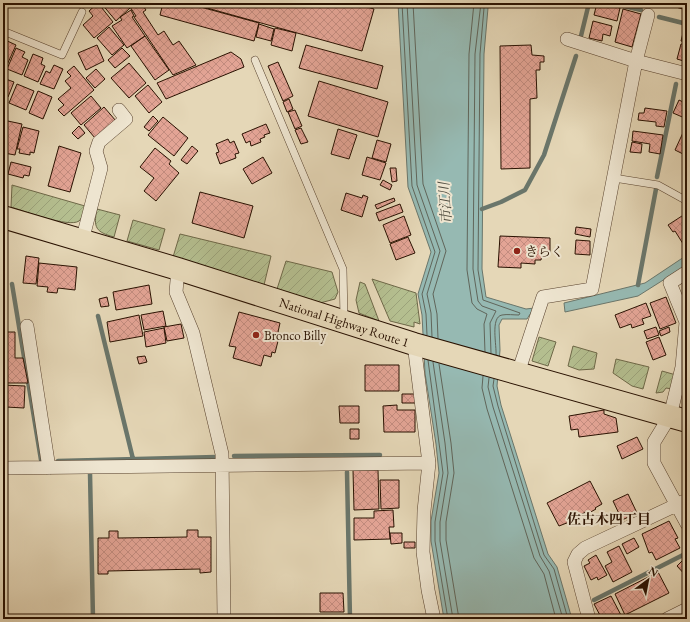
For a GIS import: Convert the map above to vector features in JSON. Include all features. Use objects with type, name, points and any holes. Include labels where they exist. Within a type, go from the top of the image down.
[{"type":"highway","name":"National Highway Route 1","points":[[3,217],[178,269],[414,344],[678,418]]},
{"type":"street","points":[[512,372],[543,297],[592,289],[636,61],[648,15]]},
{"type":"street","points":[[566,39],[636,61],[687,74]]},
{"type":"street","points":[[82,241],[102,168],[96,151],[99,142],[126,119],[119,110]]},
{"type":"street","points":[[178,269],[176,292],[193,333],[222,454],[224,619]]},
{"type":"street","points":[[687,272],[670,283],[686,322],[678,418],[654,442],[654,463],[682,502],[687,524]]},
{"type":"street","points":[[27,326],[49,468]]},
{"type":"street","points":[[414,344],[429,463],[424,511],[423,552],[428,590],[434,619]]},
{"type":"street","points":[[3,468],[429,463]]},
{"type":"street","points":[[589,619],[574,562],[578,554],[585,548],[682,502]]},
{"type":"street","points":[[668,619],[687,609]]},
{"type":"lane","points":[[3,31],[62,54],[82,12]]},
{"type":"lane","points":[[254,60],[342,269],[344,322]]},
{"type":"lane","points":[[614,178],[658,185],[687,201]]},
{"type":"green space","points":[[12,185],[85,206],[82,216],[79,221],[74,223],[57,221],[11,207]]},
{"type":"green space","points":[[97,209],[120,215],[114,237],[103,233],[97,228],[95,221]]},
{"type":"green space","points":[[133,220],[165,229],[159,250],[127,241]]},
{"type":"green space","points":[[180,234],[271,256],[264,285],[173,257]]},
{"type":"green space","points":[[286,261],[332,272],[338,292],[335,299],[320,303],[277,289]]},
{"type":"green space","points":[[372,279],[416,293],[420,324],[414,322],[414,327],[390,321]]},
{"type":"green space","points":[[360,282],[365,284],[379,321],[359,313],[356,300]]},
{"type":"green space","points":[[539,337],[556,342],[548,366],[532,361]]},
{"type":"green space","points":[[573,346],[597,353],[594,369],[579,370],[568,366]]},
{"type":"green space","points":[[616,359],[649,367],[643,389],[632,386],[613,373]]},
{"type":"green space","points":[[662,371],[676,375],[672,389],[666,388],[663,392],[656,393]]},
{"type":"water","name":"市江川","points":[[398,3],[491,3],[488,8],[484,54],[482,269],[486,297],[526,309],[534,308],[527,319],[502,319],[499,325],[500,350],[497,386],[501,405],[548,554],[557,567],[572,619],[444,619],[431,541],[431,521],[439,473],[425,373],[422,315],[418,294],[431,252],[408,187]]},
{"type":"water","points":[[687,255],[687,265],[638,296],[565,312],[564,303],[645,283]]},
{"type":"building","points":[[98,3],[113,22],[94,38],[83,25],[93,16],[89,11]]},
{"type":"building","points":[[101,3],[126,3],[130,8],[116,21]]},
{"type":"building","points":[[141,3],[146,10],[143,12],[158,35],[164,31],[173,45],[179,41],[196,65],[173,75],[134,17],[136,16],[128,4]]},
{"type":"building","points":[[163,3],[186,3],[259,23],[254,41],[160,15]]},
{"type":"building","points":[[189,3],[352,3],[374,9],[362,51]]},
{"type":"building","points":[[597,3],[620,8],[617,21],[594,15]]},
{"type":"building","points":[[623,9],[641,14],[632,47],[615,42]]},
{"type":"building","points":[[131,10],[134,16],[132,17],[145,36],[127,48],[112,26],[122,20],[120,17]]},
{"type":"building","points":[[593,21],[612,26],[610,36],[603,34],[602,41],[589,38]]},
{"type":"building","points":[[259,24],[274,29],[271,41],[256,37]]},
{"type":"building","points":[[685,25],[687,25],[687,42],[681,41]]},
{"type":"building","points":[[109,27],[124,45],[112,55],[97,38]]},
{"type":"building","points":[[275,28],[296,33],[292,51],[271,45]]},
{"type":"building","points":[[145,36],[169,70],[155,80],[131,46]]},
{"type":"building","points":[[3,39],[16,45],[7,65],[3,63]]},
{"type":"building","points":[[681,44],[687,45],[687,62],[677,59]]},
{"type":"building","points":[[97,45],[104,61],[86,70],[78,53]]},
{"type":"building","points":[[306,45],[383,66],[377,89],[299,68]]},
{"type":"building","points":[[531,45],[532,55],[544,56],[544,62],[540,62],[540,70],[536,70],[537,98],[530,99],[530,168],[501,169],[500,46]]},
{"type":"building","points":[[16,48],[25,52],[22,57],[28,60],[22,75],[7,69]]},
{"type":"building","points":[[122,48],[130,56],[115,68],[108,60]]},
{"type":"building","points":[[231,52],[241,59],[244,67],[166,99],[157,83]]},
{"type":"building","points":[[33,54],[43,58],[41,64],[45,66],[38,82],[24,76]]},
{"type":"building","points":[[278,62],[293,96],[283,101],[268,66]]},
{"type":"building","points":[[129,63],[146,83],[129,98],[111,78]]},
{"type":"building","points":[[54,65],[63,69],[54,89],[40,84],[46,71],[50,73]]},
{"type":"building","points":[[74,66],[94,90],[64,116],[58,110],[64,105],[58,99],[71,88],[65,81],[71,76],[67,72]]},
{"type":"building","points":[[96,69],[105,79],[95,88],[86,78]]},
{"type":"building","points":[[3,78],[14,82],[8,97],[3,95]]},
{"type":"building","points":[[319,81],[388,102],[378,137],[308,116]]},
{"type":"building","points":[[17,84],[34,91],[26,110],[9,103]]},
{"type":"building","points":[[148,85],[162,102],[149,113],[135,96]]},
{"type":"building","points":[[38,91],[52,97],[43,119],[29,113]]},
{"type":"building","points":[[91,96],[101,108],[81,125],[71,113]]},
{"type":"building","points":[[289,99],[293,109],[287,112],[283,102]]},
{"type":"building","points":[[679,100],[687,104],[687,119],[673,113]]},
{"type":"building","points":[[104,107],[116,121],[95,138],[84,125]]},
{"type":"building","points":[[645,108],[667,111],[664,127],[656,126],[656,122],[638,120],[639,113],[644,113]]},
{"type":"building","points":[[295,110],[302,126],[295,129],[288,112]]},
{"type":"building","points":[[153,116],[158,121],[149,131],[144,127]]},
{"type":"building","points":[[163,117],[188,138],[174,156],[148,135]]},
{"type":"building","points":[[3,120],[22,124],[15,155],[4,153],[3,157]]},
{"type":"building","points":[[266,124],[270,133],[264,135],[265,137],[260,139],[261,142],[251,146],[250,141],[246,143],[242,134]]},
{"type":"building","points":[[687,124],[687,156],[675,150]]},
{"type":"building","points":[[79,126],[85,133],[78,139],[72,133]]},
{"type":"building","points":[[23,127],[39,131],[34,153],[30,152],[30,155],[19,153],[20,149],[17,149]]},
{"type":"building","points":[[301,128],[308,142],[301,144],[295,130]]},
{"type":"building","points":[[338,129],[357,135],[349,159],[331,154]]},
{"type":"building","points":[[633,131],[663,135],[660,154],[649,152],[650,144],[632,141]]},
{"type":"building","points":[[228,139],[230,143],[234,141],[239,153],[235,154],[236,158],[220,164],[216,153],[219,152],[216,144]]},
{"type":"building","points":[[377,140],[391,144],[386,162],[372,158]]},
{"type":"building","points":[[632,142],[642,144],[641,153],[630,152]]},
{"type":"building","points":[[59,146],[81,153],[70,192],[48,186]]},
{"type":"building","points":[[192,146],[198,151],[187,164],[181,160]]},
{"type":"building","points":[[155,148],[171,161],[169,164],[179,173],[156,201],[144,191],[154,178],[140,167]]},
{"type":"building","points":[[263,157],[272,173],[252,184],[243,169]]},
{"type":"building","points":[[367,157],[386,163],[380,180],[362,175]]},
{"type":"building","points":[[11,162],[31,167],[29,176],[24,175],[23,178],[8,174]]},
{"type":"building","points":[[390,168],[396,168],[397,181],[392,182]]},
{"type":"building","points":[[383,180],[392,185],[390,190],[380,185]]},
{"type":"building","points":[[200,192],[253,206],[244,238],[192,223]]},
{"type":"building","points":[[346,193],[362,198],[363,195],[368,197],[362,217],[341,210]]},
{"type":"building","points":[[394,198],[395,201],[377,209],[375,205]]},
{"type":"building","points":[[400,204],[403,212],[379,221],[376,213]]},
{"type":"building","points":[[685,214],[687,217],[687,246],[685,247],[675,231],[673,232],[668,225]]},
{"type":"building","points":[[404,216],[411,235],[390,243],[383,225]]},
{"type":"building","points":[[576,227],[591,229],[590,237],[575,234]]},
{"type":"building","points":[[500,236],[550,238],[550,254],[542,254],[541,260],[535,260],[535,264],[521,263],[521,268],[498,267]]},
{"type":"building","points":[[408,237],[415,253],[396,260],[390,244]]},
{"type":"building","points":[[576,240],[590,241],[590,255],[575,254]]},
{"type":"building","points":[[26,256],[39,258],[36,284],[23,283]]},
{"type":"building","points":[[39,263],[77,267],[75,290],[58,288],[57,293],[47,292],[48,287],[37,286]]},
{"type":"building","points":[[149,285],[152,304],[116,310],[113,292]]},
{"type":"building","points":[[107,297],[109,306],[101,307],[99,299]]},
{"type":"building","points":[[666,297],[676,323],[660,329],[650,303]]},
{"type":"building","points":[[646,303],[651,316],[642,319],[644,324],[632,328],[631,324],[620,328],[615,315]]},
{"type":"building","points":[[163,311],[166,326],[144,330],[141,315]]},
{"type":"building","points":[[239,312],[280,323],[278,332],[280,333],[275,353],[272,352],[271,357],[264,355],[261,366],[233,358],[236,347],[229,346]]},
{"type":"building","points":[[139,315],[143,336],[110,342],[107,322]]},
{"type":"building","points":[[181,324],[184,338],[167,341],[164,327]]},
{"type":"building","points":[[656,327],[659,335],[647,339],[644,331]]},
{"type":"building","points":[[669,327],[670,332],[661,336],[659,331]]},
{"type":"building","points":[[164,328],[166,343],[146,347],[144,332]]},
{"type":"building","points":[[3,332],[15,332],[15,358],[23,358],[28,383],[3,383]]},
{"type":"building","points":[[659,337],[666,355],[653,360],[646,342]]},
{"type":"building","points":[[145,356],[147,362],[139,364],[137,357]]},
{"type":"building","points":[[365,365],[399,365],[399,391],[365,391]]},
{"type":"building","points":[[3,385],[25,386],[24,408],[6,407],[6,403],[3,403]]},
{"type":"building","points":[[402,394],[417,394],[417,403],[402,403]]},
{"type":"building","points":[[397,405],[397,410],[415,410],[415,432],[384,432],[383,406]]},
{"type":"building","points":[[339,406],[359,406],[359,423],[340,423]]},
{"type":"building","points":[[604,410],[604,414],[616,418],[618,432],[579,437],[578,429],[571,430],[569,416]]},
{"type":"building","points":[[350,429],[359,429],[359,439],[350,439]]},
{"type":"building","points":[[637,437],[643,449],[622,459],[617,446]]},
{"type":"building","points":[[353,470],[378,470],[379,509],[354,510]]},
{"type":"building","points":[[380,480],[399,480],[399,508],[381,509]]},
{"type":"building","points":[[590,481],[602,504],[587,514],[586,512],[576,517],[577,519],[559,526],[547,503]]},
{"type":"building","points":[[628,494],[637,513],[622,520],[613,501]]},
{"type":"building","points":[[393,510],[394,527],[389,527],[390,539],[354,540],[354,518],[374,518],[374,511]]},
{"type":"building","points":[[669,521],[678,538],[675,539],[680,548],[656,560],[652,552],[649,553],[642,534]]},
{"type":"building","points":[[187,530],[198,530],[198,537],[211,537],[211,572],[200,573],[200,569],[108,571],[108,574],[98,574],[98,538],[109,538],[109,531],[118,531],[118,538],[187,537]]},
{"type":"building","points":[[390,533],[402,533],[402,543],[391,544]]},
{"type":"building","points":[[634,538],[639,547],[627,554],[622,544]]},
{"type":"building","points":[[404,542],[415,542],[415,548],[404,548]]},
{"type":"building","points":[[619,546],[632,572],[613,582],[605,566],[612,562],[607,552]]},
{"type":"building","points":[[596,555],[607,575],[598,580],[597,577],[591,580],[584,566],[590,563],[588,560]]},
{"type":"building","points":[[687,556],[687,577],[677,566]]},
{"type":"building","points":[[658,572],[669,593],[625,615],[615,594]]},
{"type":"building","points":[[320,593],[343,593],[344,612],[320,612]]},
{"type":"building","points":[[611,596],[623,619],[602,619],[594,604]]},
{"type":"waterway","points":[[580,40],[589,3]]},
{"type":"waterway","points":[[610,3],[641,10]]},
{"type":"waterway","points":[[659,17],[687,24]]},
{"type":"waterway","points":[[482,209],[501,202],[525,190],[544,155],[576,56]]},
{"type":"waterway","points":[[657,177],[676,84]]},
{"type":"waterway","points":[[638,285],[656,189]]},
{"type":"waterway","points":[[12,284],[41,460]]},
{"type":"waterway","points":[[98,316],[133,459]]},
{"type":"waterway","points":[[234,456],[380,455]]},
{"type":"waterway","points":[[58,461],[216,457]]},
{"type":"waterway","points":[[347,472],[350,619]]},
{"type":"waterway","points":[[90,473],[93,619]]},
{"type":"waterway","points":[[594,600],[687,553]]},
{"type":"railway","points":[[665,3],[687,9]]},
{"type":"place","name":"きらく","points":[[517,251]]},
{"type":"place","name":"Bronco Billy","points":[[256,335]]},
{"type":"district","name":"佐古木四丁目","points":[[609,519]]}]
